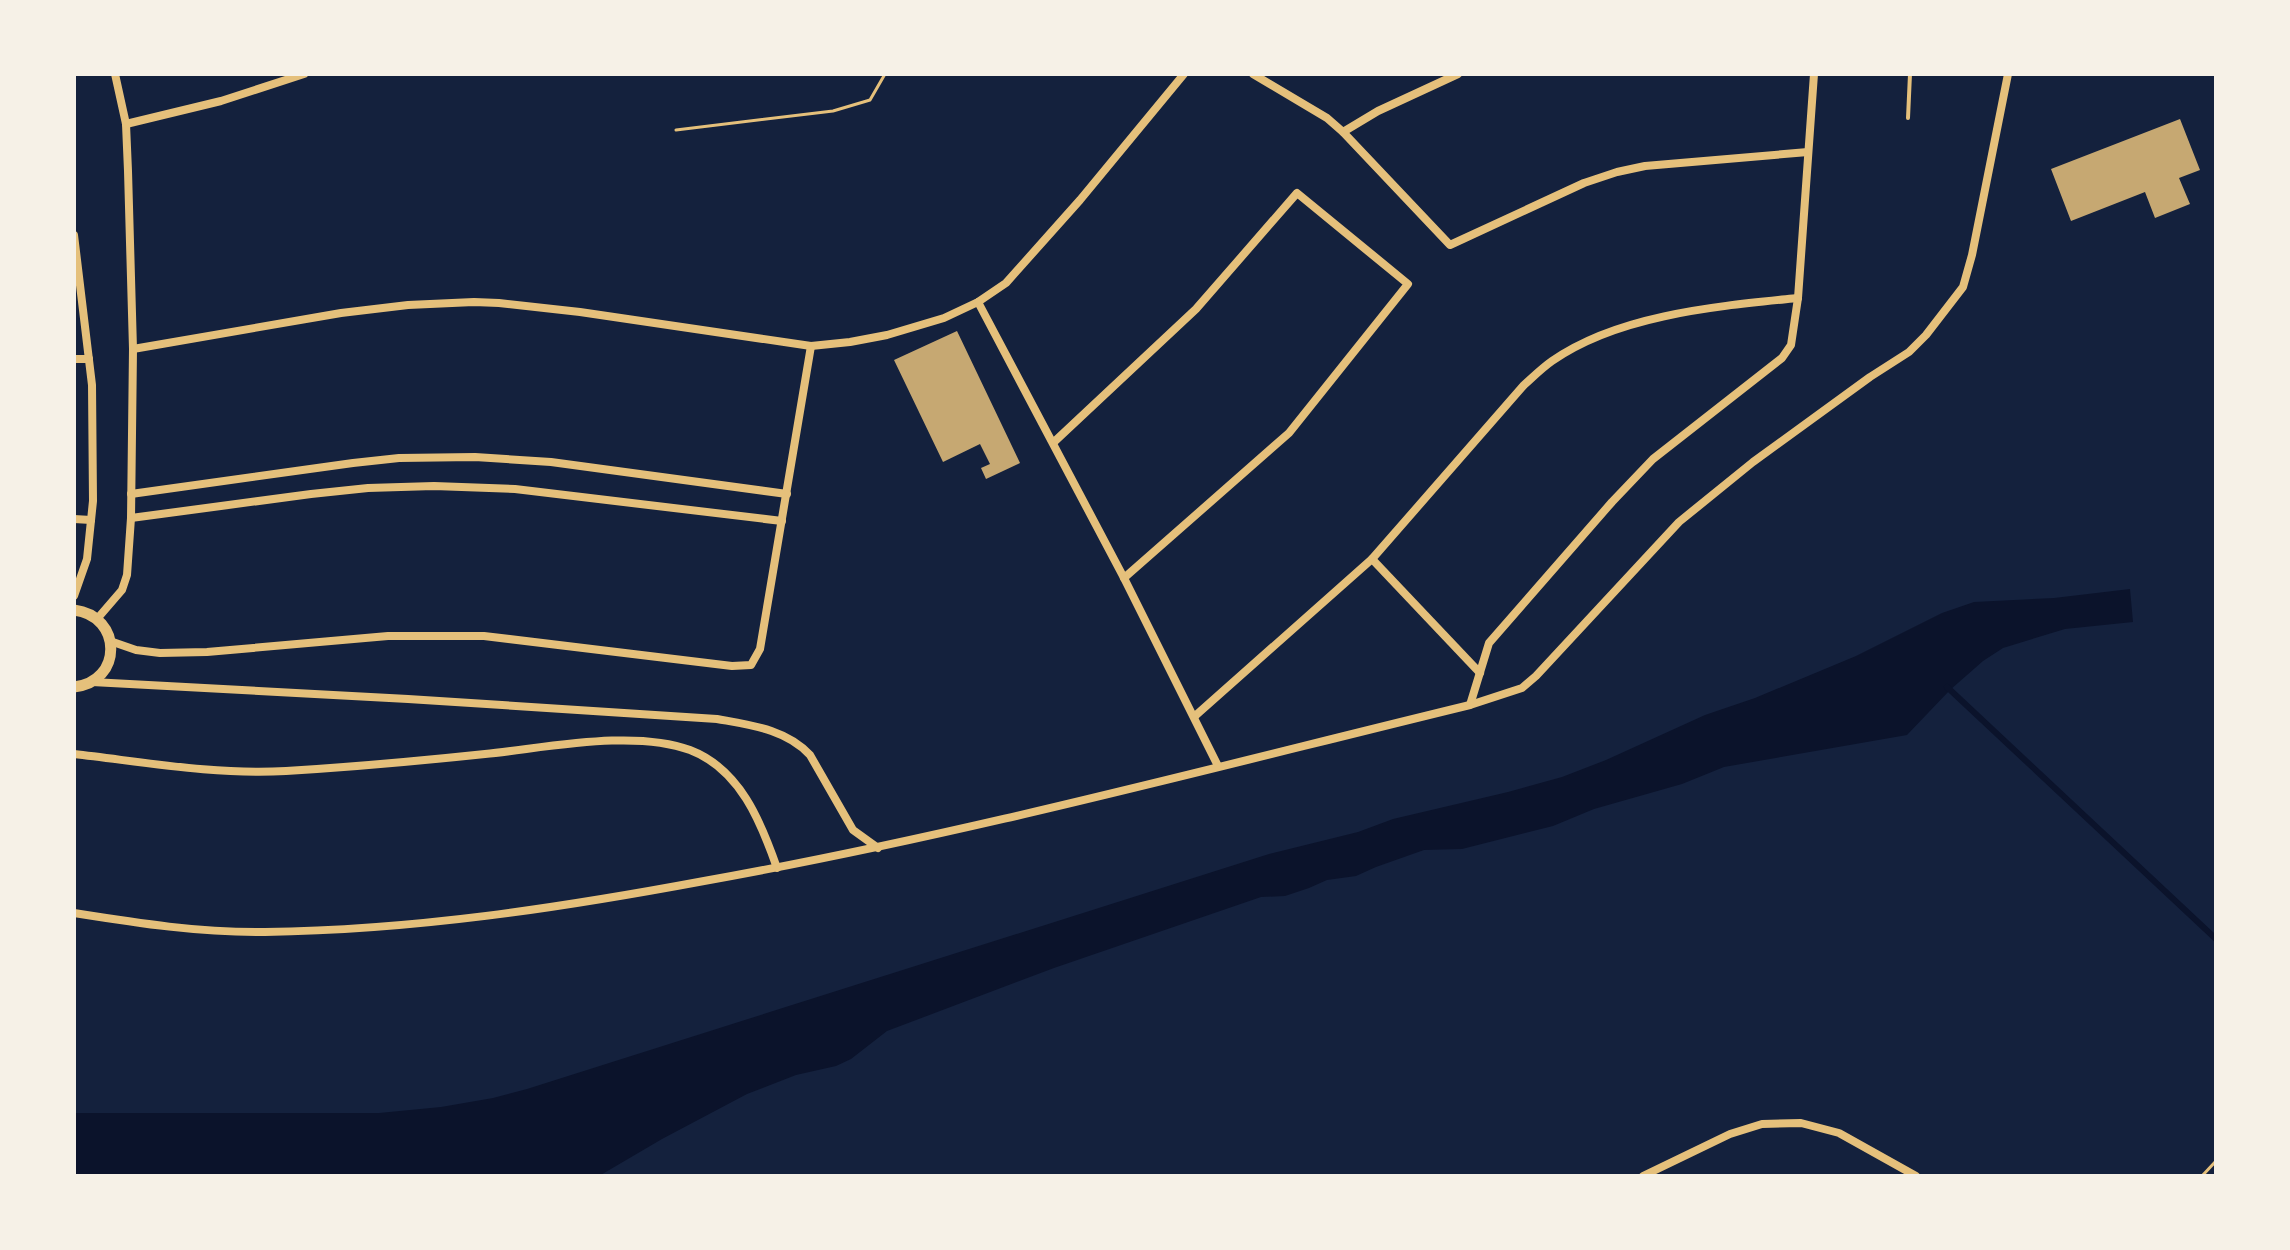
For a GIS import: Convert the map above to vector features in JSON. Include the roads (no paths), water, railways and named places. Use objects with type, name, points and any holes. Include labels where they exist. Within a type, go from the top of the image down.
[{"type":"street","points":[[97,619],[122,590],[127,575],[131,518],[133,349],[126,124],[115,74]]},
{"type":"street","points":[[126,124],[221,101],[304,74]]},
{"type":"street","points":[[133,349],[341,313],[408,305],[474,302],[580,312],[811,346],[887,335],[944,318],[978,302],[1006,283],[1080,200],[1184,74]]},
{"type":"street","points":[[1253,74],[1327,118],[1450,245],[1584,183],[1617,172],[1645,166],[1808,152]]},
{"type":"street","points":[[1343,132],[1378,111],[1458,74]]},
{"type":"street","points":[[1470,705],[1489,643],[1612,502],[1653,459],[1782,358],[1791,345],[1798,298],[1814,74]]},
{"type":"street","points":[[74,913],[151,925],[263,933],[420,925],[596,901],[878,848],[1470,705],[1522,688],[1679,522],[1753,462],[1909,352],[1926,335],[1963,287],[2008,74]]},
{"type":"street","points":[[1054,442],[1196,309],[1297,193],[1408,284],[1289,433],[1124,578]]},
{"type":"street","points":[[74,235],[92,399],[91,520],[87,559],[74,596]]},
{"type":"street","points":[[1195,716],[1372,559],[1524,385],[1552,361],[1591,340],[1646,321],[1704,309],[1798,298]]},
{"type":"street","points":[[978,302],[1054,442],[1218,766]]},
{"type":"street","points":[[110,641],[136,650],[160,653],[207,652],[388,636],[468,635],[732,666],[751,665],[760,649],[811,346]]},
{"type":"street","points":[[74,359],[89,359]]},
{"type":"street","points":[[131,494],[399,458],[475,457],[551,462],[787,494]]},
{"type":"street","points":[[131,518],[311,494],[434,486],[515,489],[782,521]]},
{"type":"street","points":[[74,519],[91,520]]},
{"type":"street","points":[[1372,559],[1480,673]]},
{"type":"street","points":[[74,610],[89,613],[97,619],[110,641],[108,664],[92,682]]},
{"type":"street","points":[[74,687],[92,682],[408,699],[717,719],[752,726],[779,734],[802,746],[853,830],[878,848]]},
{"type":"street","points":[[74,754],[220,770],[282,771],[451,758],[621,740],[650,741],[690,751],[709,759],[724,771],[740,790],[763,828],[777,868]]},
{"type":"street","points":[[1643,1176],[1730,1134],[1762,1124],[1801,1123],[1839,1133],[1916,1176]]},
{"type":"lane","points":[[1908,118],[1910,74]]},
{"type":"water","points":[[2130,589],[2133,622],[2065,629],[2003,648],[1950,690],[1907,735],[1724,767],[1682,784],[1594,809],[1553,826],[1462,849],[1424,850],[1356,876],[1327,880],[1285,896],[1261,897],[1054,968],[887,1031],[851,1059],[747,1094],[599,1176],[74,1176],[74,1113],[379,1113],[493,1098],[1269,854],[1562,777],[1705,715],[1856,656],[1942,613],[1974,602],[2054,598]]},
{"type":"waterway","points":[[1947,687],[2216,939]]}]
